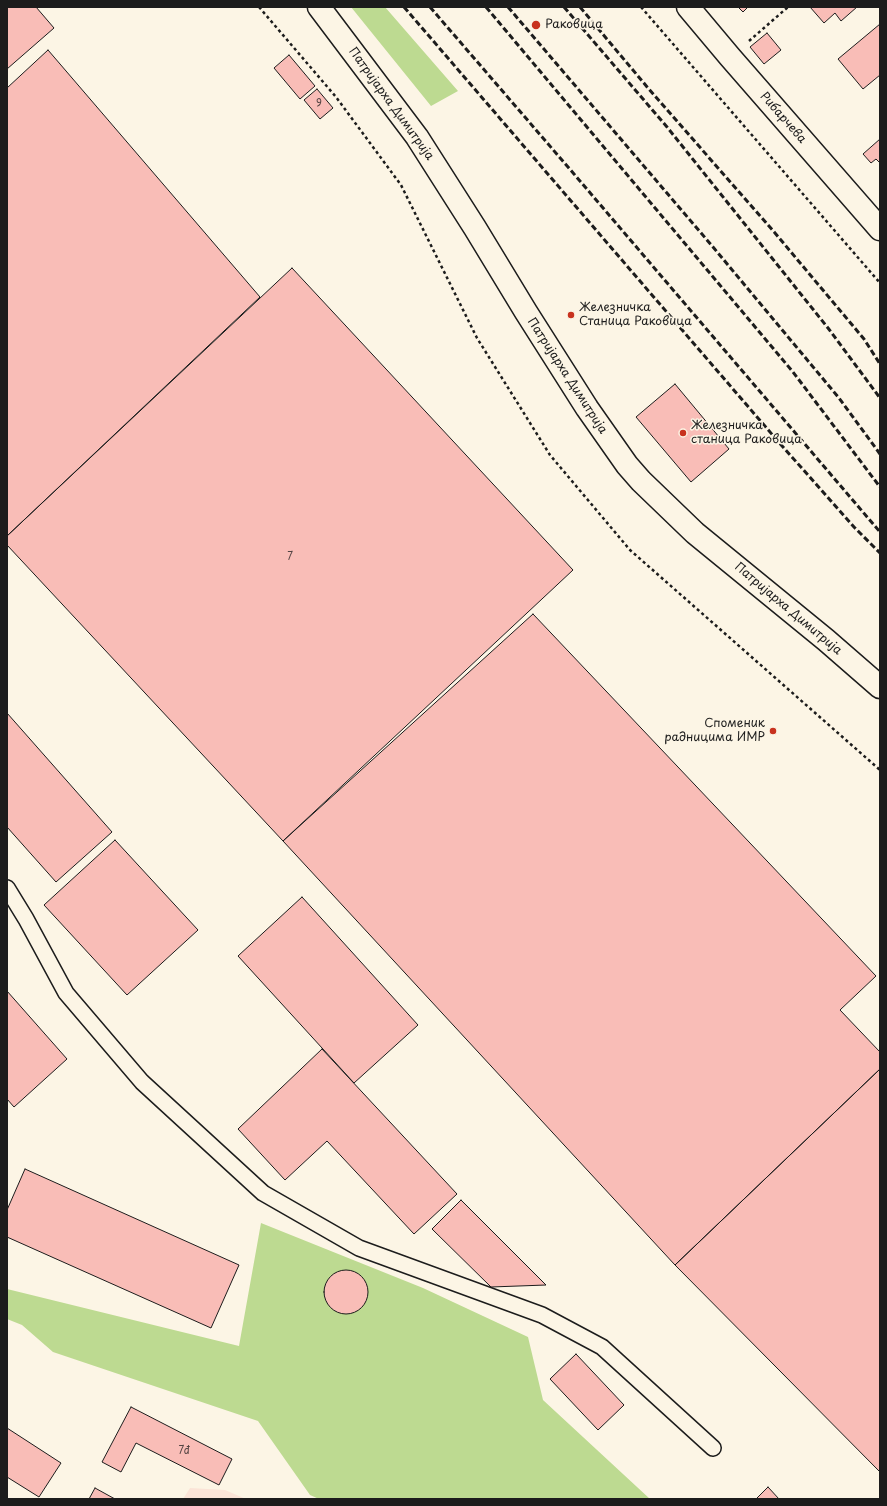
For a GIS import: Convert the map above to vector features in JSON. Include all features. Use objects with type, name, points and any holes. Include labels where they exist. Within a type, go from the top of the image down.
[{"type":"main road","name":"Патријарха Димитрија","points":[[319,7],[417,137],[587,408],[627,465],[641,481],[695,533],[826,640],[880,687]]},
{"type":"main road","name":"Рибарчева","points":[[688,7],[880,229]]},
{"type":"lane","points":[[7,888],[26,919],[66,993],[142,1082],[263,1193],[359,1248],[542,1315],[602,1347],[713,1448]]},
{"type":"path","points":[[259,7],[336,97],[401,185],[477,338],[550,455],[630,550],[880,770]]},
{"type":"path","points":[[641,7],[880,283]]},
{"type":"path","points":[[730,57],[788,7]]},
{"type":"shaded area","points":[[190,1488],[225,1490],[246,1499],[183,1499]]},
{"type":"green space","points":[[351,7],[385,7],[458,91],[431,106]]},
{"type":"green space","points":[[261,1223],[423,1288],[528,1337],[543,1400],[650,1499],[319,1499],[310,1495],[258,1421],[53,1352],[22,1325],[7,1319],[7,1289],[239,1346]]},
{"type":"building","points":[[7,7],[36,7],[54,28],[7,69]]},
{"type":"building","points":[[738,7],[748,7],[743,12]]},
{"type":"building","points":[[810,7],[857,7],[841,21],[835,13],[824,23]]},
{"type":"building","points":[[880,24],[880,75],[863,89],[838,59]]},
{"type":"building","points":[[767,33],[781,50],[764,64],[750,47]]},
{"type":"building","points":[[48,50],[260,297],[7,536],[7,88]]},
{"type":"building","points":[[289,55],[315,86],[300,99],[274,68]]},
{"type":"building","points":[[317,89],[333,108],[320,119],[304,100]]},
{"type":"building","points":[[880,139],[880,163],[876,159],[871,163],[863,154]]},
{"type":"building","points":[[292,268],[573,570],[283,841],[7,545],[7,536]]},
{"type":"building","name":"Железничка станица Раковица","points":[[675,384],[729,449],[691,482],[636,417]]},
{"type":"building","points":[[533,614],[876,976],[840,1010],[880,1052],[880,1069],[675,1265],[283,841]]},
{"type":"building","points":[[7,713],[112,832],[56,882],[7,827]]},
{"type":"building","points":[[115,840],[198,930],[127,995],[44,905]]},
{"type":"building","points":[[302,897],[418,1025],[354,1083],[238,956]]},
{"type":"building","points":[[7,991],[67,1059],[14,1107],[7,1099]]},
{"type":"building","points":[[322,1049],[457,1194],[414,1234],[327,1141],[285,1180],[238,1129]]},
{"type":"building","points":[[880,1069],[880,1472],[675,1265]]},
{"type":"building","points":[[25,1169],[239,1265],[211,1328],[7,1237],[7,1210]]},
{"type":"building","points":[[461,1200],[546,1285],[491,1287],[432,1229]]},
{"type":"building","points":[[342,1270],[350,1270],[362,1276],[368,1288],[368,1296],[362,1308],[350,1314],[342,1314],[330,1308],[324,1296],[324,1288],[330,1276]]},
{"type":"building","points":[[576,1354],[624,1405],[598,1430],[550,1379]]},
{"type":"building","points":[[131,1407],[232,1459],[219,1485],[136,1443],[121,1472],[102,1462]]},
{"type":"building","points":[[7,1428],[61,1463],[39,1497],[7,1477]]},
{"type":"building","points":[[768,1487],[779,1499],[756,1499]]},
{"type":"building","points":[[95,1488],[115,1499],[89,1499]]},
{"type":"railway","points":[[404,7],[776,439],[854,527],[880,553]]},
{"type":"railway","points":[[430,7],[880,532]]},
{"type":"railway","points":[[486,7],[793,372],[880,487]]},
{"type":"railway","points":[[508,7],[713,247],[839,398],[880,454]]},
{"type":"railway","points":[[564,7],[667,127],[828,328],[880,398]]},
{"type":"railway","points":[[580,7],[648,88],[775,233],[864,339],[880,364]]},
{"type":"place","name":"Раковица","points":[[536,25]]},
{"type":"place","name":"Железничка Станица Раковица","points":[[571,315]]},
{"type":"place","name":"Железничка станица Раковица","points":[[683,433]]},
{"type":"place","name":"Споменик радницима ИМР","points":[[773,731]]}]
